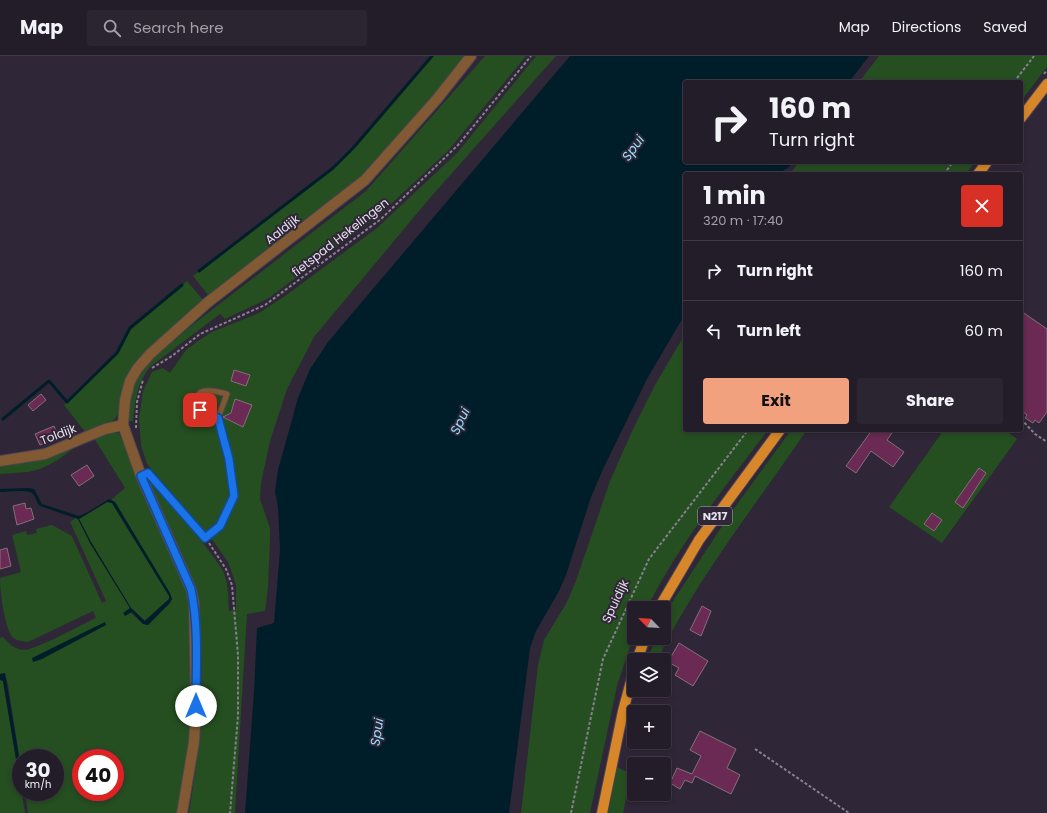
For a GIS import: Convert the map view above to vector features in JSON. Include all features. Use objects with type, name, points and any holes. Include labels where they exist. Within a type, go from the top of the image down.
[{"type":"main road","points":[[1023,115],[1047,84]]},
{"type":"main road","name":"N217","points":[[663,601],[702,535],[779,432]]},
{"type":"main road","points":[[602,813],[627,695]]},
{"type":"street","name":"Aaldijk","points":[[123,425],[125,400],[130,381],[137,369],[150,354],[207,303],[365,180],[437,99],[471,56]]},
{"type":"street","name":"Toldijk","points":[[0,462],[45,454],[105,429],[123,425]]},
{"type":"street","points":[[123,425],[141,476],[184,574],[194,603],[196,706],[194,742],[182,813]]},
{"type":"lane","points":[[141,476],[148,473],[205,538],[220,526],[234,496],[229,459],[218,418],[227,394],[209,389],[201,391],[197,396],[196,403],[200,410],[218,418]]},
{"type":"path","name":"fietspad Hekelingen","points":[[148,372],[200,334],[265,305],[381,219],[458,145],[531,56]]},
{"type":"path","points":[[1016,80],[1034,56]]},
{"type":"path","points":[[135,424],[140,389],[145,375]]},
{"type":"path","points":[[1023,421],[1035,434],[1047,442]]},
{"type":"path","name":"Spuidijk","points":[[571,813],[603,659],[649,559],[746,432]]},
{"type":"path","points":[[205,538],[226,569],[232,585],[238,656],[238,716],[230,813]]},
{"type":"path","points":[[755,749],[849,813]]},
{"type":"green space","points":[[432,56],[466,56],[388,149],[360,177],[209,296],[193,276],[333,168],[354,147]]},
{"type":"green space","points":[[485,56],[526,56],[448,151],[378,216],[269,298],[225,319],[220,314],[150,367],[139,386],[133,421],[127,421],[129,403],[135,383],[144,368],[153,358],[191,326],[366,191]]},
{"type":"green space","points":[[536,56],[556,56],[429,199],[314,337],[287,389],[270,441],[261,483],[260,499],[270,528],[268,587],[265,611],[247,614],[235,813],[189,813],[200,739],[202,675],[199,606],[192,577],[149,481],[175,508],[219,564],[225,576],[229,611],[236,609],[236,585],[228,562],[214,542],[147,464],[141,445],[139,418],[143,391],[152,372],[163,368],[170,373],[186,350],[198,341],[212,332],[259,313],[285,296],[377,228],[458,152]]},
{"type":"green space","points":[[879,56],[1047,56],[1047,67],[1023,98],[1023,80],[861,80]]},
{"type":"green space","points":[[798,164],[974,164],[968,172],[792,172]]},
{"type":"green space","points":[[187,281],[204,301],[156,341],[131,368],[126,381],[119,411],[114,420],[86,433],[64,405],[117,353],[130,328]]},
{"type":"green space","points":[[683,337],[683,432],[766,432],[703,516],[673,561],[651,601],[627,601],[627,645],[630,645],[617,686],[590,813],[521,813],[538,665],[544,640],[567,602],[576,581],[610,481],[633,429],[655,385]]},
{"type":"green space","points":[[113,432],[119,433],[180,574],[188,600],[192,672],[189,746],[178,813],[28,813],[26,801],[64,801],[64,749],[18,749],[8,684],[5,674],[0,674],[0,638],[3,637],[17,649],[30,649],[96,618],[93,611],[28,642],[13,638],[4,614],[0,578],[21,572],[12,535],[26,531],[27,535],[37,533],[36,529],[52,525],[72,536],[102,603],[106,601],[70,522],[77,517],[90,543],[130,608],[130,612],[143,624],[148,625],[172,599],[115,502],[111,500],[125,488],[94,438]]},
{"type":"green space","points":[[790,432],[806,432],[728,542],[690,600],[671,633],[671,605],[730,514]]},
{"type":"green space","points":[[939,432],[1008,432],[1017,439],[942,543],[889,507],[941,434]]},
{"type":"green space","points":[[77,445],[61,458],[41,468],[28,472],[0,474],[0,463]]},
{"type":"green space","points":[[107,502],[112,503],[169,596],[169,599],[144,621],[131,608],[91,542],[79,519]]},
{"type":"green space","points":[[653,645],[665,645],[661,653],[650,653]]},
{"type":"green space","points":[[0,680],[3,681],[14,749],[12,749],[12,801],[23,801],[25,813],[0,813]]},
{"type":"green space","points":[[617,767],[627,772],[627,794],[623,813],[608,813]]},
{"type":"water","name":"Spui","points":[[570,56],[869,56],[851,80],[683,80],[683,164],[791,164],[781,172],[683,172],[683,317],[647,379],[604,467],[591,497],[566,575],[559,591],[536,631],[530,648],[509,813],[245,813],[257,628],[274,623],[280,550],[278,507],[275,492],[278,470],[298,398],[310,369],[328,342]]},
{"type":"water","points":[[0,489],[34,489],[42,504],[79,516],[109,499],[115,502],[170,593],[172,599],[170,603],[148,625],[143,624],[132,612],[125,616],[123,613],[130,608],[90,543],[78,519],[40,506],[32,493],[21,491],[0,492]],"holes":[[[107,502],[112,503],[169,596],[169,599],[145,621],[131,608],[91,542],[79,519]]]},
{"type":"water","points":[[105,622],[106,625],[42,659],[33,662],[32,658]]},
{"type":"water","points":[[5,673],[18,749],[14,749],[3,681],[0,680],[0,674]]},
{"type":"building","points":[[1023,312],[1047,329],[1047,412],[1039,423],[1035,420],[1033,423],[1025,418],[1027,415],[1023,412]]},
{"type":"building","points":[[234,370],[250,375],[246,386],[231,381]]},
{"type":"building","points":[[41,394],[46,400],[33,411],[28,405]]},
{"type":"building","points":[[235,399],[252,405],[243,427],[223,417],[231,413]]},
{"type":"building","points":[[54,426],[59,437],[40,445],[35,434]]},
{"type":"building","points":[[871,432],[893,432],[887,440],[904,452],[893,467],[871,451],[856,473],[846,466]]},
{"type":"building","points":[[87,465],[94,476],[79,486],[71,475]]},
{"type":"building","points":[[979,468],[986,473],[963,508],[955,502]]},
{"type":"building","points":[[25,503],[26,509],[31,508],[34,519],[17,525],[13,506]]},
{"type":"building","points":[[932,513],[942,520],[934,531],[924,524]]},
{"type":"building","points":[[7,548],[11,566],[0,569],[0,550]]},
{"type":"building","points":[[702,606],[711,611],[701,636],[690,630]]},
{"type":"building","points":[[679,643],[708,661],[693,686],[675,675],[679,668],[671,664],[671,657]]},
{"type":"building","points":[[700,731],[736,749],[727,768],[740,775],[731,794],[695,776],[692,783],[685,780],[680,789],[671,784],[677,768],[692,774],[701,756],[690,750]]},
{"type":"waterway","points":[[199,271],[333,168],[354,147],[432,56]]},
{"type":"waterway","points":[[3,419],[49,381],[67,402],[117,353],[130,328],[182,285]]},
{"type":"route","points":[[196,706],[194,603],[191,589],[141,476],[148,473],[205,538],[216,531],[220,526],[234,496],[229,459],[218,418],[200,410]]}]
